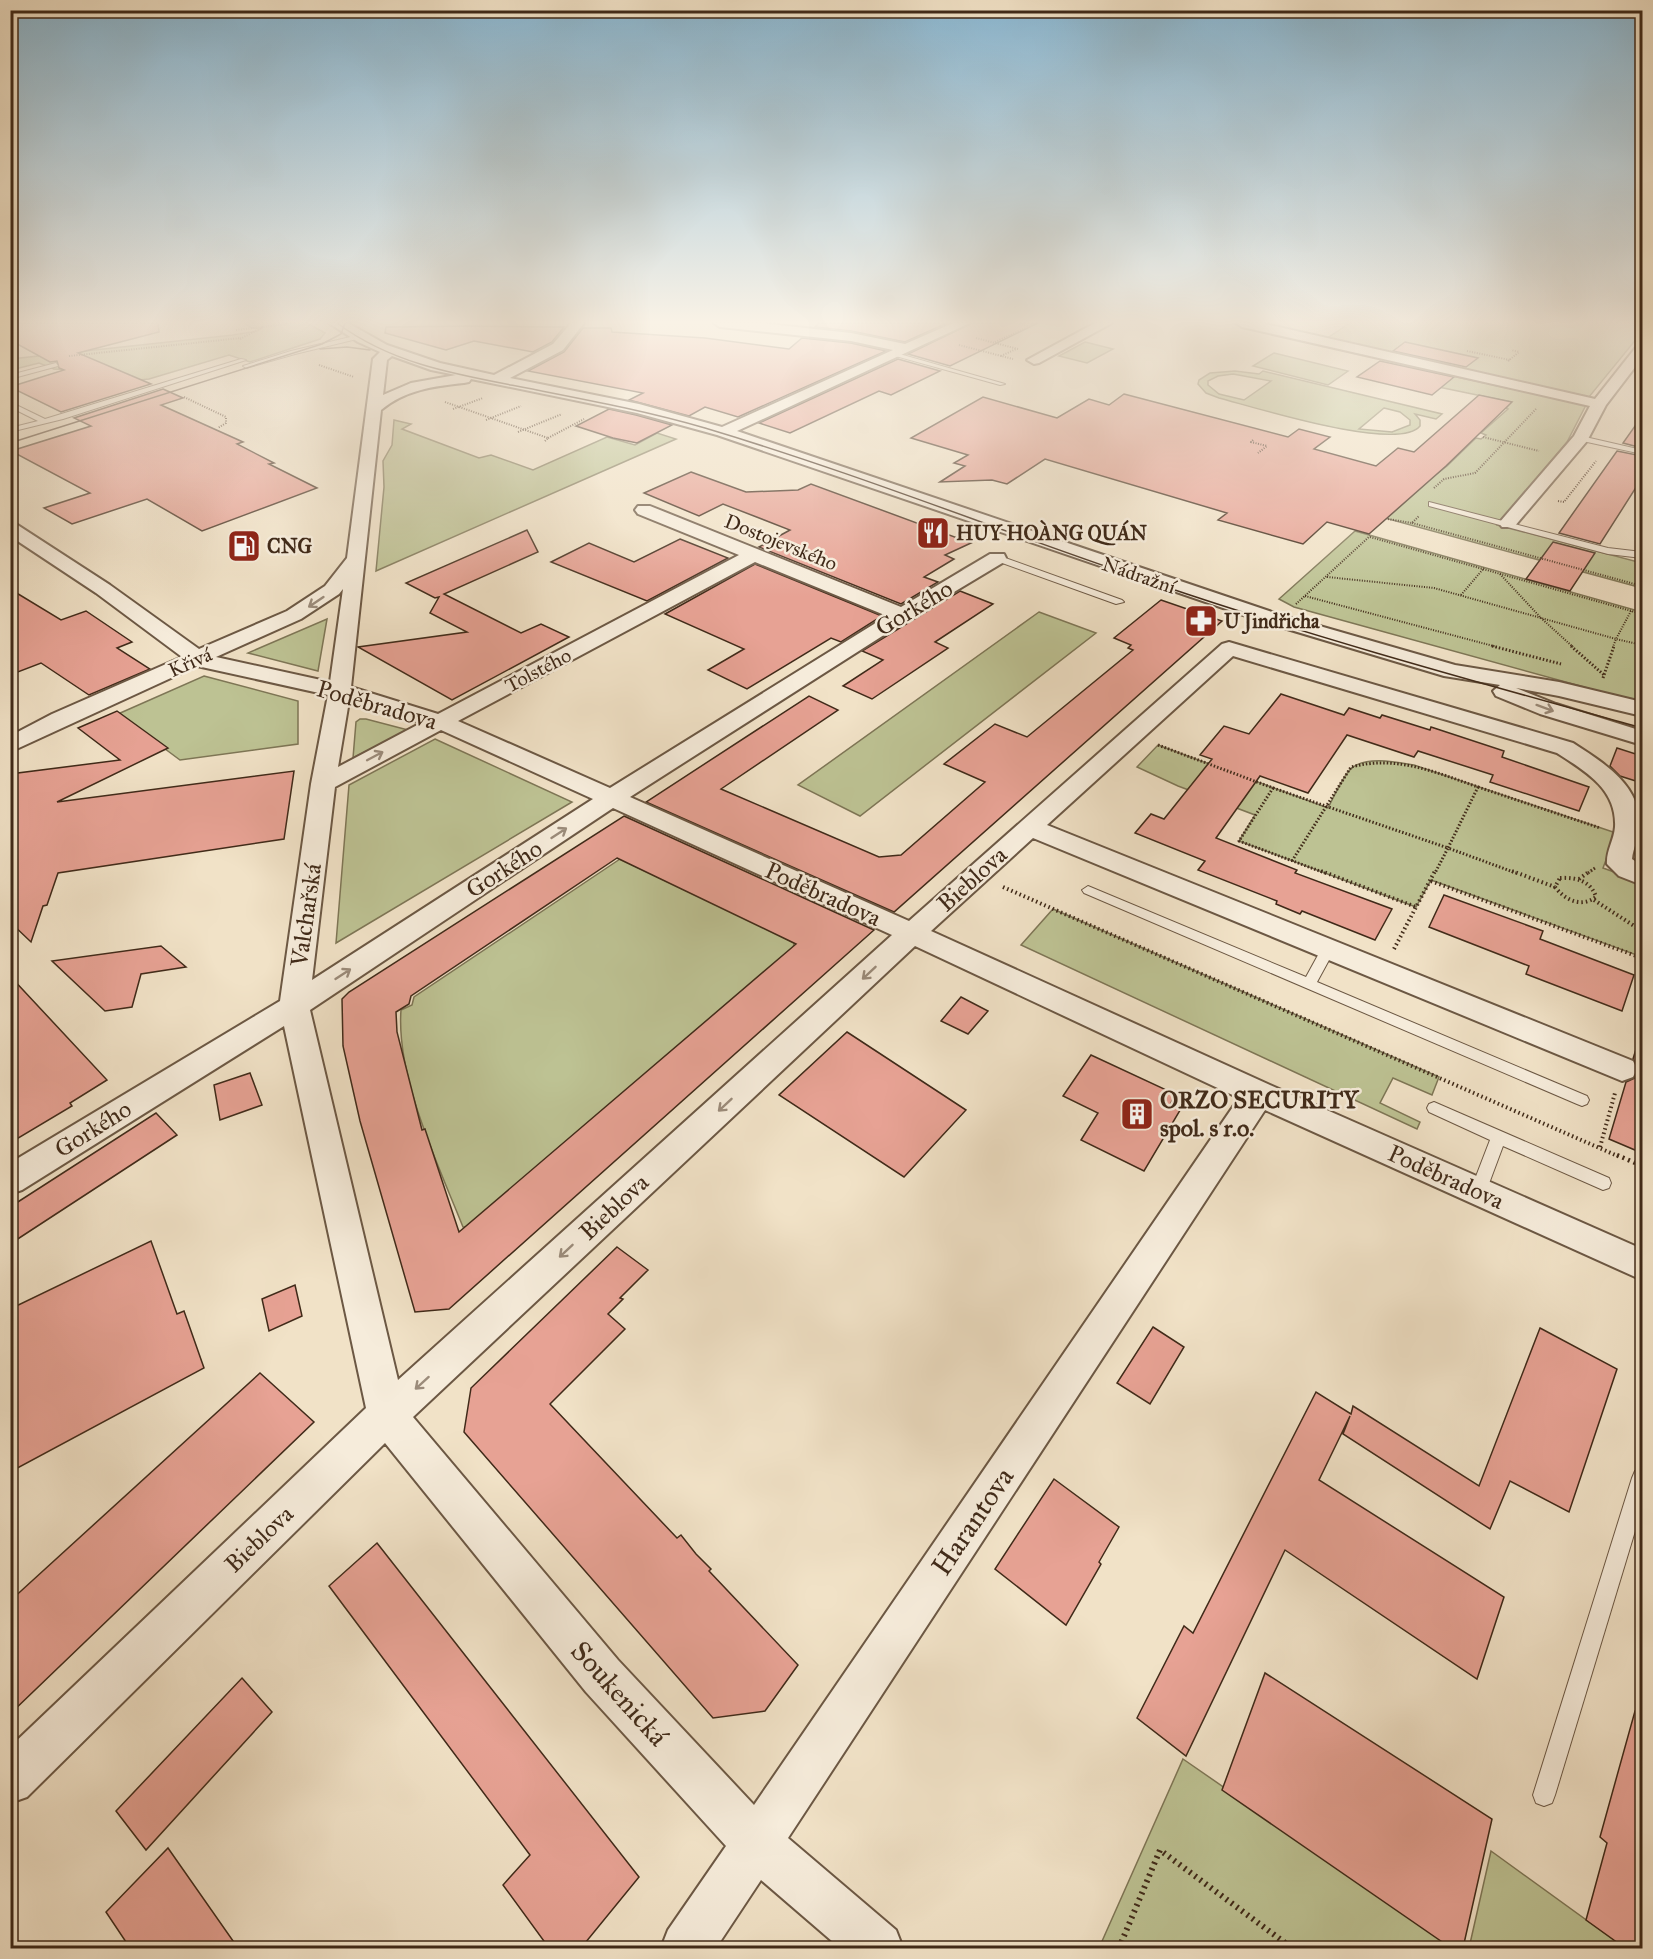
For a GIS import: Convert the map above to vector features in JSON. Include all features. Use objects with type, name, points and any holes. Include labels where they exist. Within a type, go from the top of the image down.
[{"type":"street","name":"Valchařská","points":[[373,414],[340,691],[323,783],[294,1006],[387,1415]]},
{"type":"street","name":"Nádražní","points":[[659,414],[723,432],[1224,604],[1452,670],[1548,709],[1642,738]]},
{"type":"street","points":[[723,432],[762,414]]},
{"type":"street","points":[[1508,523],[1581,438],[1593,414]]},
{"type":"street","name":"Dostojevského","points":[[644,510],[752,556],[902,615]]},
{"type":"street","name":"Poděbradova","points":[[10,528],[103,589],[198,659],[340,691],[442,722],[912,933],[1259,1095],[1642,1265]]},
{"type":"street","name":"Tolstého","points":[[323,783],[752,556]]},
{"type":"street","name":"Gorkého","points":[[10,1180],[294,1006],[612,798],[902,615],[997,558]]},
{"type":"street","name":"Křivá","points":[[10,745],[60,719],[306,609],[332,590],[355,560]]},
{"type":"street","name":"Bieblova","points":[[10,1780],[387,1415],[912,933],[1229,648],[1565,748],[1604,773],[1623,798],[1628,820],[1626,836]]},
{"type":"street","name":"Nádražní","points":[[1452,670],[1559,689],[1642,709]]},
{"type":"street","points":[[1030,827],[1622,1069]]},
{"type":"street","points":[[1626,836],[1618,856],[1620,864],[1642,876]]},
{"type":"street","name":"Harantova","points":[[686,1948],[1259,1095]]},
{"type":"street","name":"Soukenická","points":[[387,1415],[602,1676],[756,1843],[878,1948]]},
{"type":"lane","points":[[31,414],[44,421]]},
{"type":"lane","points":[[10,430],[67,414]]},
{"type":"lane","points":[[70,414],[82,420]]},
{"type":"lane","points":[[1581,438],[1642,452]]},
{"type":"lane","points":[[1431,504],[1608,551],[1642,555]]},
{"type":"lane","points":[[997,558],[1119,602]]},
{"type":"lane","points":[[1088,890],[1582,1100]]},
{"type":"lane","points":[[1309,984],[1328,949]]},
{"type":"lane","points":[[1434,1108],[1603,1183]]},
{"type":"lane","points":[[1478,1192],[1499,1137]]},
{"type":"lane","points":[[1544,1795],[1642,1478]]},
{"type":"path","points":[[218,428],[226,423],[226,417],[221,414]]},
{"type":"path","points":[[480,414],[547,440],[585,418]]},
{"type":"path","points":[[486,420],[499,414]]},
{"type":"path","points":[[518,432],[560,414]]},
{"type":"path","points":[[1432,490],[1444,479],[1474,473],[1531,414]]},
{"type":"path","points":[[1483,437],[1539,451]]},
{"type":"path","points":[[1253,440],[1251,442],[1267,446],[1258,453]]},
{"type":"path","points":[[1552,499],[1564,502],[1599,458]]},
{"type":"path","points":[[1412,523],[1431,504]]},
{"type":"path","points":[[1388,519],[1412,523],[1642,586]]},
{"type":"path","points":[[1288,610],[1371,536],[1642,614]]},
{"type":"path","points":[[1461,595],[1484,568]]},
{"type":"path","points":[[1499,573],[1541,618],[1604,675]]},
{"type":"path","points":[[1327,577],[1434,588],[1642,645]]},
{"type":"path","points":[[1305,596],[1570,666]]},
{"type":"path","points":[[1601,683],[1616,639],[1630,611]]},
{"type":"path","points":[[1593,672],[1614,678]]},
{"type":"path","points":[[1133,735],[1328,808],[1555,887],[1561,895],[1572,901],[1584,903],[1594,900],[1642,931]]},
{"type":"path","points":[[1292,861],[1328,808],[1352,767],[1368,761],[1414,765],[1626,836]]},
{"type":"path","points":[[1383,971],[1479,787]]},
{"type":"path","points":[[1273,788],[1239,841],[1416,908]]},
{"type":"path","points":[[976,875],[1642,1166]]},
{"type":"path","points":[[1555,887],[1560,878],[1578,879],[1593,889],[1596,893],[1594,900]]},
{"type":"path","points":[[1431,881],[1642,958]]},
{"type":"path","points":[[1600,1147],[1622,1069]]},
{"type":"path","points":[[1119,1948],[1160,1850],[1292,1948]]},
{"type":"green space","points":[[1279,414],[1376,414],[1359,429],[1392,432],[1410,425],[1410,420],[1403,414],[1415,414],[1420,420],[1420,426],[1406,433],[1384,434],[1324,426]]},
{"type":"green space","points":[[1417,414],[1441,414],[1436,419]]},
{"type":"green space","points":[[1502,414],[1581,414],[1567,442],[1497,525],[1642,563],[1642,588],[1381,517],[1447,466],[1476,438],[1481,439],[1486,435],[1481,433]]},
{"type":"green space","points":[[394,420],[411,424],[402,429],[479,458],[491,455],[533,470],[607,437],[635,445],[657,433],[676,439],[376,571],[384,487],[383,461],[392,445]]},
{"type":"green space","points":[[1355,531],[1642,612],[1642,703],[1294,607],[1279,599]]},
{"type":"green space","points":[[1039,612],[1096,633],[860,816],[798,785]]},
{"type":"green space","points":[[327,619],[318,671],[248,653]]},
{"type":"green space","points":[[204,676],[298,701],[298,744],[180,760],[118,714]]},
{"type":"green space","points":[[360,719],[408,730],[353,758],[356,722]]},
{"type":"green space","points":[[435,739],[572,802],[336,943],[349,785]]},
{"type":"green space","points":[[1158,745],[1328,808],[1353,767],[1367,762],[1391,761],[1414,765],[1616,833],[1603,868],[1642,882],[1642,957],[1431,880],[1416,907],[1239,841],[1255,815],[1178,786],[1137,767]]},
{"type":"green space","points":[[620,859],[777,934],[794,943],[793,949],[471,1227],[463,1227],[431,1149],[412,1092],[401,1036],[401,1010],[412,1005],[414,997]]},
{"type":"green space","points":[[1053,909],[1439,1077],[1432,1095],[1393,1078],[1380,1103],[1420,1122],[1417,1129],[1021,945]]},
{"type":"green space","points":[[1183,1759],[1456,1948],[1099,1948]]},
{"type":"green space","points":[[1491,1851],[1625,1948],[1469,1948]]},
{"type":"building","points":[[85,414],[182,414],[243,442],[237,444],[274,463],[269,464],[317,488],[202,531],[147,499],[72,524],[44,508],[90,493],[11,451],[91,426],[74,418]]},
{"type":"building","points":[[598,414],[633,414],[672,425],[637,443],[576,426]]},
{"type":"building","points":[[778,414],[829,414],[790,433],[759,423]]},
{"type":"building","points":[[952,414],[1044,414],[1057,418],[1063,414],[1202,414],[1288,437],[1299,429],[1330,437],[1314,449],[1376,466],[1398,448],[1414,452],[1457,414],[1499,414],[1446,466],[1369,534],[1327,522],[1303,544],[1218,520],[1227,513],[1045,459],[1007,484],[992,480],[940,482],[965,466],[954,463],[968,455],[911,438]]},
{"type":"building","points":[[1642,416],[1642,448],[1623,443]]},
{"type":"building","points":[[1617,451],[1642,456],[1642,478],[1600,544],[1559,533]]},
{"type":"building","points":[[691,472],[746,492],[798,490],[811,484],[971,543],[945,555],[954,559],[924,577],[938,582],[901,604],[759,547],[790,530],[723,504],[699,516],[644,493]]},
{"type":"building","points":[[527,530],[538,552],[444,594],[521,633],[541,624],[569,637],[452,700],[358,647],[467,632],[430,613],[439,597],[435,598],[406,583]]},
{"type":"building","points":[[680,539],[728,558],[647,601],[551,562],[589,543],[634,562]]},
{"type":"building","points":[[1553,542],[1595,553],[1570,591],[1526,579]]},
{"type":"building","points":[[755,564],[882,616],[841,642],[831,638],[747,689],[708,670],[744,649],[665,614]]},
{"type":"building","points":[[10,589],[61,620],[86,611],[132,642],[117,648],[150,669],[89,695],[41,663],[10,675]]},
{"type":"building","points":[[960,591],[993,604],[935,642],[948,648],[872,699],[843,686],[883,660],[862,651]]},
{"type":"building","points":[[1161,600],[1222,621],[894,912],[646,802],[809,696],[838,710],[721,789],[879,857],[901,855],[985,782],[944,764],[995,724],[1027,737],[1133,650],[1128,648],[1131,645],[1114,638]]},
{"type":"building","points":[[1281,694],[1344,715],[1349,708],[1380,718],[1382,715],[1430,730],[1431,727],[1504,751],[1502,757],[1589,787],[1579,811],[1490,782],[1493,775],[1418,751],[1414,757],[1347,735],[1308,793],[1260,776],[1216,838],[1297,870],[1295,873],[1392,909],[1375,940],[1302,911],[1300,914],[1276,904],[1277,901],[1198,870],[1205,861],[1135,833],[1151,814],[1164,819],[1212,759],[1200,755],[1224,726],[1249,734]]},
{"type":"building","points":[[117,711],[168,748],[57,802],[294,771],[284,839],[58,873],[47,905],[43,906],[31,942],[10,922],[10,774],[120,760],[78,728]]},
{"type":"building","points":[[1617,748],[1642,756],[1642,783],[1620,776],[1610,766]]},
{"type":"building","points":[[624,816],[874,930],[449,1309],[415,1312],[360,1121],[343,1046],[342,999],[349,992]],"holes":[[[617,858],[796,944],[459,1232],[425,1129],[422,1130],[397,1032],[396,1012],[409,1004],[411,996]]]},
{"type":"building","points":[[1444,895],[1543,931],[1540,939],[1634,975],[1622,1011],[1526,974],[1529,966],[1429,927]]},
{"type":"building","points":[[161,946],[186,967],[141,974],[132,1007],[105,1011],[52,961]]},
{"type":"building","points":[[10,976],[107,1080],[70,1103],[72,1106],[10,1143]]},
{"type":"building","points":[[961,997],[988,1011],[968,1034],[941,1021]]},
{"type":"building","points":[[847,1032],[966,1110],[904,1177],[779,1095]]},
{"type":"building","points":[[1636,1049],[1642,1050],[1642,1153],[1609,1139],[1626,1082],[1635,1078],[1639,1070],[1633,1059]]},
{"type":"building","name":"ORZO SECURITY spol. s r.o.","points":[[1091,1055],[1175,1094],[1171,1103],[1182,1107],[1144,1171],[1081,1140],[1098,1113],[1063,1096]]},
{"type":"building","points":[[250,1073],[262,1105],[220,1120],[214,1085]]},
{"type":"building","points":[[156,1113],[177,1135],[10,1244],[10,1207]]},
{"type":"building","points":[[151,1241],[177,1314],[184,1311],[204,1368],[10,1472],[10,1400],[17,1397],[10,1372],[10,1309]]},
{"type":"building","points":[[617,1247],[648,1270],[620,1298],[623,1299],[608,1314],[625,1329],[550,1404],[677,1538],[681,1535],[711,1569],[709,1571],[798,1665],[765,1711],[713,1718],[464,1432],[471,1388]]},
{"type":"building","points":[[295,1285],[302,1316],[269,1331],[262,1299]]},
{"type":"building","points":[[1153,1327],[1184,1347],[1150,1404],[1117,1383]]},
{"type":"building","points":[[1540,1328],[1617,1369],[1569,1512],[1510,1481],[1490,1529],[1343,1434],[1350,1416],[1319,1480],[1504,1597],[1477,1679],[1285,1550],[1186,1756],[1137,1718],[1184,1626],[1193,1633],[1316,1392],[1351,1414],[1353,1406],[1479,1486]]},
{"type":"building","points":[[260,1373],[314,1422],[10,1714],[10,1601]]},
{"type":"building","points":[[1054,1479],[1119,1527],[1066,1625],[995,1569]]},
{"type":"building","points":[[377,1543],[639,1877],[581,1948],[549,1948],[503,1885],[530,1855],[329,1586]]},
{"type":"building","points":[[1265,1673],[1492,1819],[1463,1948],[1451,1948],[1222,1790]]},
{"type":"building","points":[[242,1678],[272,1712],[146,1850],[116,1811]]},
{"type":"building","points":[[1635,1711],[1642,1712],[1642,1948],[1625,1948],[1586,1920],[1607,1843],[1600,1837]]},
{"type":"building","points":[[168,1848],[238,1948],[130,1948],[106,1912]]},
{"type":"tram line","points":[[10,443],[100,414]]},
{"type":"tram line","points":[[652,414],[705,428],[877,484],[1220,605],[1400,660],[1642,728]]},
{"type":"place","name":"HUY HOÀNG QUÁN","points":[[933,533]]},
{"type":"place","name":"CNG","points":[[244,546]]},
{"type":"place","name":"U Jindřicha","points":[[1201,621]]},
{"type":"place","name":"ORZO SECURITY spol. s r.o.","points":[[1137,1114]]}]
